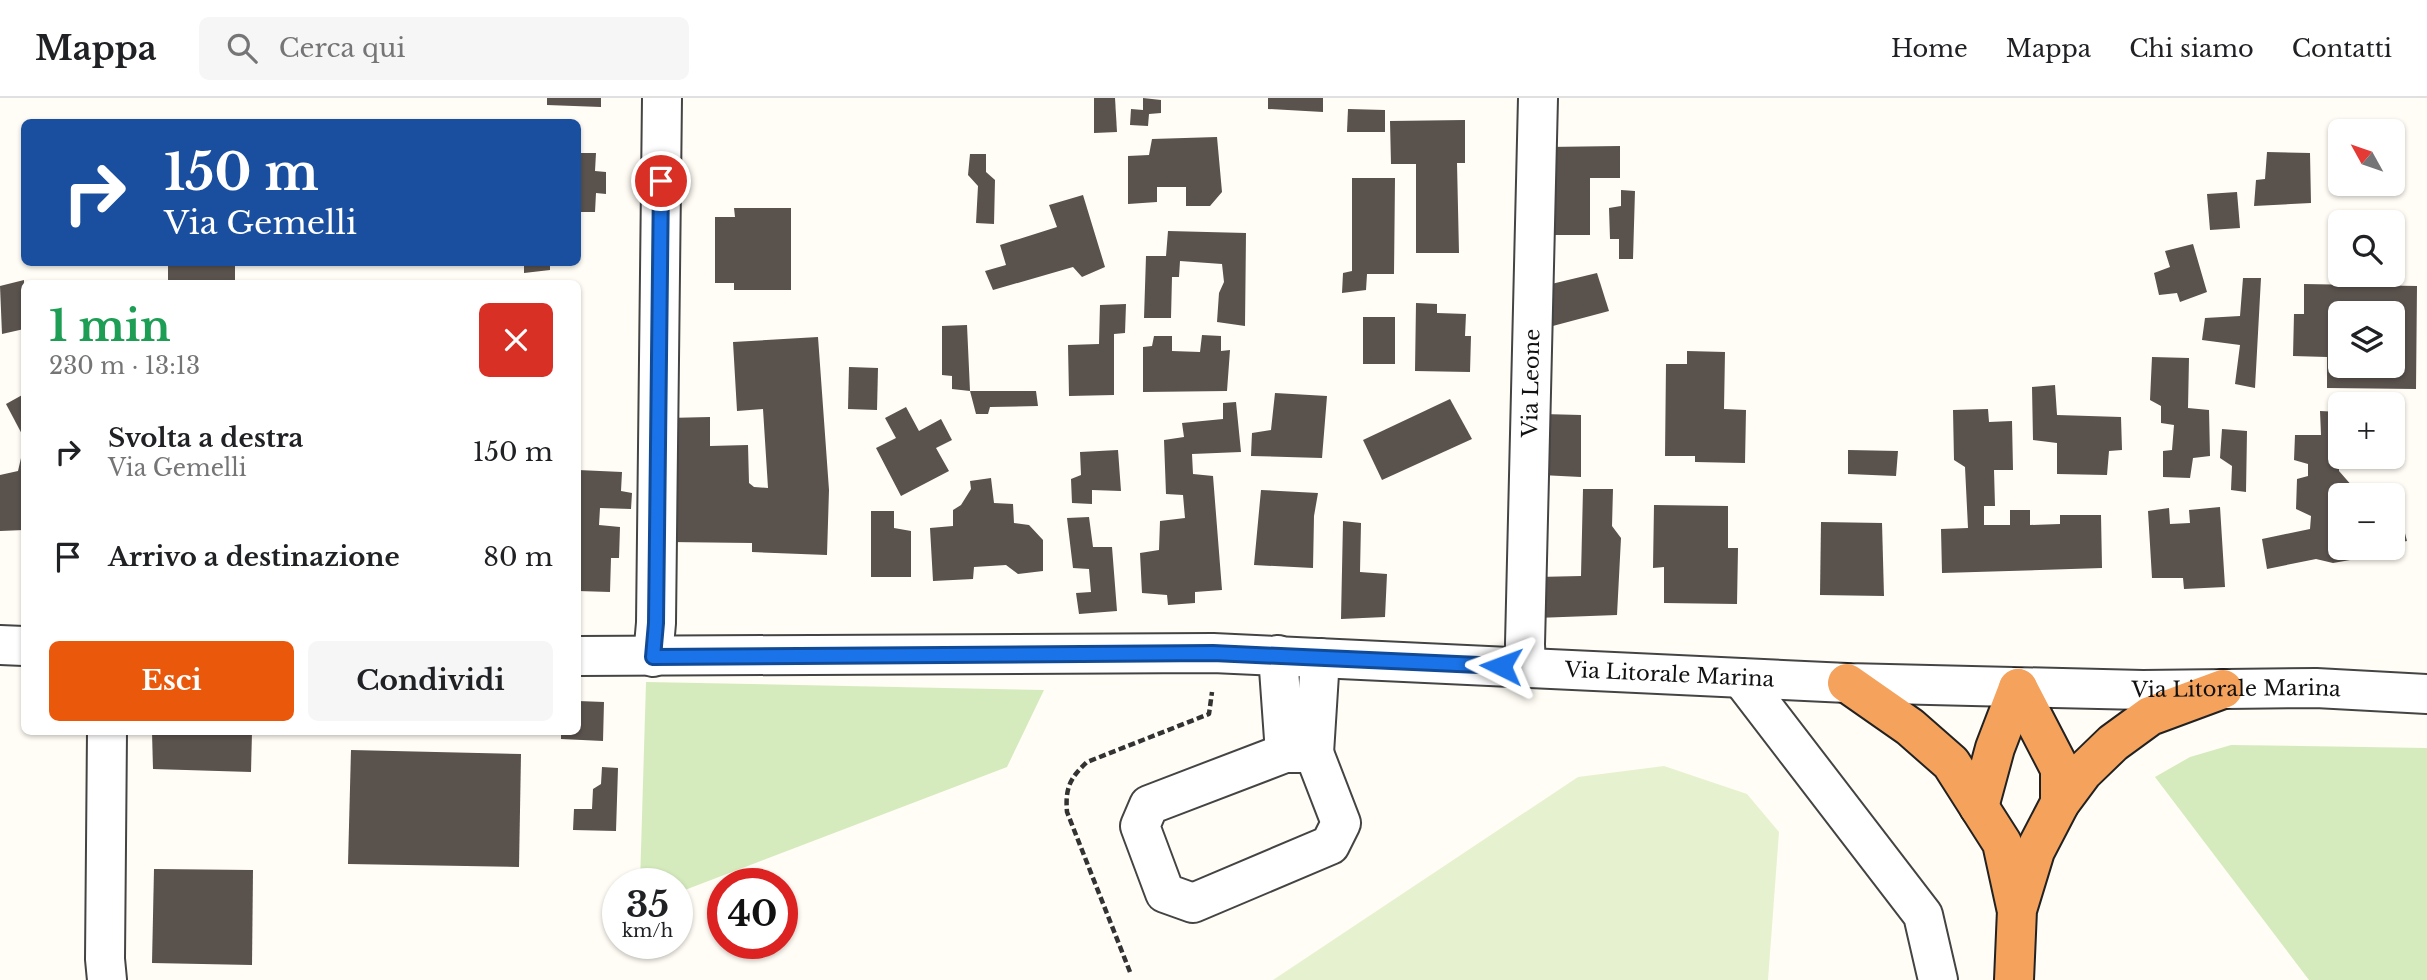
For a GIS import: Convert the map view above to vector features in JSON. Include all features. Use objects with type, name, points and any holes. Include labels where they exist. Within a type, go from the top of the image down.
[{"type":"highway","points":[[1847,682],[1910,727],[1951,763],[2001,843],[2017,910]]},
{"type":"highway","points":[[1979,807],[1994,748],[2018,688]]},
{"type":"highway","points":[[2018,688],[2060,769],[2060,803]]},
{"type":"highway","points":[[2014,980],[2017,910],[2035,851],[2060,803],[2090,765],[2113,743],[2150,716],[2223,689]]},
{"type":"street","points":[[653,657],[656,623],[662,98]]},
{"type":"street","name":"Via Leone","points":[[1526,668],[1538,98]]},
{"type":"street","points":[[0,645],[21,646]]},
{"type":"street","name":"Via Litorale Marina","points":[[581,656],[1213,653],[2018,688],[2316,688],[2427,694]]},
{"type":"street","points":[[1278,655],[1299,753],[1340,823],[1330,845],[1193,903],[1166,893],[1140,826],[1149,805],[1299,753]]},
{"type":"street","points":[[1299,753],[1320,658]]},
{"type":"street","points":[[1741,678],[1923,915],[1938,980]]},
{"type":"street","points":[[107,735],[107,980]]},
{"type":"green space","points":[[646,682],[1044,690],[1007,767],[742,868],[707,868],[707,882],[693,887],[693,868],[640,868]]},
{"type":"green space","points":[[2231,745],[2427,748],[2427,980],[2309,980],[2155,777],[2190,757]]},
{"type":"green space","points":[[1664,766],[1747,794],[1779,832],[1768,980],[1273,980],[1578,777]]},
{"type":"building","points":[[547,98],[601,98],[601,107],[547,105]]},
{"type":"building","points":[[1094,98],[1115,98],[1117,132],[1094,133]]},
{"type":"building","points":[[1143,98],[1161,100],[1161,113],[1149,114],[1148,126],[1130,125],[1131,109],[1143,110]]},
{"type":"building","points":[[1268,98],[1323,98],[1323,112],[1268,109]]},
{"type":"building","points":[[1348,109],[1385,110],[1385,132],[1347,132]]},
{"type":"building","points":[[1465,120],[1465,163],[1457,163],[1459,253],[1416,253],[1416,164],[1391,164],[1390,121]]},
{"type":"building","points":[[1217,137],[1222,192],[1210,206],[1186,206],[1186,187],[1157,187],[1157,202],[1128,204],[1128,156],[1149,155],[1152,139]]},
{"type":"building","points":[[1620,146],[1620,178],[1590,178],[1590,235],[1541,235],[1547,147]]},
{"type":"building","points":[[2267,152],[2310,153],[2311,203],[2254,206],[2256,180],[2265,179]]},
{"type":"building","points":[[581,153],[596,153],[595,171],[606,172],[606,194],[596,193],[595,212],[581,212]]},
{"type":"building","points":[[970,154],[986,154],[986,172],[995,180],[994,224],[976,223],[978,186],[968,175]]},
{"type":"building","points":[[1352,178],[1395,178],[1394,274],[1367,274],[1366,290],[1342,293],[1343,273],[1352,271]]},
{"type":"building","points":[[1621,190],[1635,191],[1633,259],[1619,259],[1619,239],[1610,239],[1609,208],[1621,206]]},
{"type":"building","points":[[2237,192],[2240,228],[2210,230],[2207,194]]},
{"type":"building","points":[[1083,195],[1105,267],[1082,277],[1073,267],[993,290],[985,271],[1006,265],[1000,245],[1057,227],[1049,205]]},
{"type":"building","points":[[734,208],[791,208],[791,290],[734,290],[734,283],[715,283],[715,217],[735,217]]},
{"type":"building","points":[[1168,231],[1246,233],[1245,326],[1217,322],[1219,293],[1224,282],[1222,264],[1180,261],[1179,277],[1172,277],[1171,318],[1144,318],[1146,256],[1166,256]]},
{"type":"building","points":[[2193,244],[2207,292],[2180,302],[2177,293],[2159,295],[2154,273],[2170,267],[2165,251]]},
{"type":"building","points":[[168,266],[235,266],[235,280],[168,280]]},
{"type":"building","points":[[524,266],[550,266],[550,270],[524,273]]},
{"type":"building","points":[[1597,273],[1609,311],[1549,327],[1539,287]]},
{"type":"building","points":[[2243,278],[2261,278],[2255,388],[2235,384],[2240,345],[2202,340],[2205,318],[2240,316]]},
{"type":"building","points":[[21,281],[21,330],[2,334],[0,286]]},
{"type":"building","points":[[2304,284],[2328,284],[2328,287],[2417,286],[2416,389],[2327,388],[2327,357],[2293,356],[2294,314],[2304,314]]},
{"type":"building","points":[[1416,303],[1437,304],[1437,313],[1466,314],[1465,336],[1471,336],[1470,372],[1415,371]]},
{"type":"building","points":[[1126,304],[1125,333],[1114,334],[1114,395],[1069,396],[1068,345],[1099,344],[1100,305]]},
{"type":"building","points":[[1363,317],[1395,317],[1395,364],[1363,364]]},
{"type":"building","points":[[967,325],[970,391],[952,389],[952,376],[942,375],[942,326]]},
{"type":"building","points":[[1202,335],[1221,336],[1221,351],[1230,350],[1227,391],[1143,392],[1143,347],[1152,346],[1154,336],[1172,336],[1172,351],[1200,352]]},
{"type":"building","points":[[818,337],[829,490],[827,555],[752,552],[752,543],[669,542],[667,418],[710,417],[710,446],[748,445],[749,483],[754,487],[768,488],[763,409],[737,411],[733,342]]},
{"type":"building","points":[[1687,351],[1725,352],[1724,409],[1746,410],[1745,463],[1695,462],[1695,456],[1665,456],[1666,364],[1687,364]]},
{"type":"building","points":[[2152,357],[2189,358],[2188,408],[2209,410],[2210,456],[2193,458],[2190,478],[2163,477],[2163,451],[2172,450],[2174,425],[2161,423],[2161,406],[2150,400]]},
{"type":"building","points":[[849,367],[878,368],[877,410],[848,409]]},
{"type":"building","points":[[2055,385],[2057,415],[2121,417],[2122,450],[2109,451],[2107,475],[2057,474],[2057,443],[2033,440],[2032,387]]},
{"type":"building","points":[[970,391],[1036,391],[1038,406],[990,407],[988,414],[976,414]]},
{"type":"building","points":[[1275,393],[1327,396],[1322,458],[1251,456],[1252,433],[1271,430]]},
{"type":"building","points":[[21,396],[21,432],[6,404]]},
{"type":"building","points":[[1450,399],[1472,439],[1382,480],[1363,440]]},
{"type":"building","points":[[1236,402],[1241,452],[1192,454],[1193,474],[1213,476],[1222,590],[1195,592],[1195,603],[1168,605],[1167,595],[1142,593],[1140,553],[1159,550],[1160,521],[1185,518],[1183,495],[1166,494],[1164,440],[1184,437],[1182,423],[1223,419],[1223,403]]},
{"type":"building","points":[[906,407],[919,431],[941,419],[952,440],[936,448],[949,471],[901,496],[876,448],[896,438],[885,418]]},
{"type":"building","points":[[1988,409],[1989,422],[2012,421],[2013,470],[1994,470],[1995,506],[1984,506],[1984,525],[2010,525],[2010,510],[2030,510],[2030,525],[2060,524],[2060,515],[2101,515],[2102,568],[1942,573],[1941,529],[1968,528],[1965,467],[1954,460],[1953,410]]},
{"type":"building","points":[[2320,411],[2328,411],[2328,469],[2339,469],[2350,483],[2328,483],[2328,560],[2350,560],[2333,563],[2316,559],[2267,569],[2262,539],[2310,529],[2311,516],[2296,509],[2297,479],[2308,476],[2308,464],[2294,460],[2295,435],[2321,435]]},
{"type":"building","points":[[1543,414],[1581,415],[1581,477],[1541,475]]},
{"type":"building","points":[[2222,429],[2247,431],[2246,492],[2231,490],[2232,466],[2220,458]]},
{"type":"building","points":[[1118,450],[1121,491],[1092,490],[1092,504],[1072,503],[1071,479],[1081,475],[1080,452]]},
{"type":"building","points":[[1848,450],[1898,451],[1896,476],[1848,474]]},
{"type":"building","points":[[21,458],[21,530],[0,531],[0,475],[18,471]]},
{"type":"building","points":[[581,470],[622,472],[621,491],[632,493],[631,509],[600,508],[599,525],[620,527],[619,558],[611,558],[610,592],[581,591]]},
{"type":"building","points":[[991,478],[994,503],[1013,504],[1014,523],[1029,525],[1043,540],[1043,571],[1018,574],[1006,565],[974,567],[973,579],[933,581],[930,528],[953,526],[953,510],[961,505],[971,489],[970,481]]},
{"type":"building","points":[[1583,489],[1613,489],[1612,526],[1621,538],[1617,615],[1536,618],[1537,577],[1581,576]]},
{"type":"building","points":[[1261,490],[1318,493],[1314,516],[1313,568],[1254,565]]},
{"type":"building","points":[[1654,505],[1728,506],[1728,548],[1738,548],[1737,604],[1664,603],[1664,567],[1653,568]]},
{"type":"building","points":[[2220,507],[2225,587],[2184,589],[2183,578],[2152,578],[2148,511],[2169,508],[2170,524],[2190,523],[2189,510]]},
{"type":"building","points":[[871,511],[894,511],[894,528],[911,531],[911,577],[871,577]]},
{"type":"building","points":[[1089,517],[1093,547],[1112,547],[1117,611],[1079,614],[1076,593],[1091,592],[1089,569],[1073,568],[1067,518]]},
{"type":"building","points":[[1343,521],[1361,523],[1360,572],[1387,574],[1385,617],[1341,619]]},
{"type":"building","points":[[1821,522],[1882,523],[1884,596],[1820,595]]},
{"type":"building","points":[[581,701],[604,702],[603,741],[561,739],[561,735],[581,735]]},
{"type":"building","points":[[152,735],[252,735],[251,772],[153,769]]},
{"type":"building","points":[[351,750],[521,754],[519,867],[348,864]]},
{"type":"building","points":[[602,767],[618,768],[616,831],[573,830],[574,809],[592,809],[593,789],[601,784]]},
{"type":"building","points":[[154,869],[253,870],[252,965],[152,963]]},
{"type":"route","points":[[661,181],[656,623],[653,657],[1213,653],[1501,666]]}]
